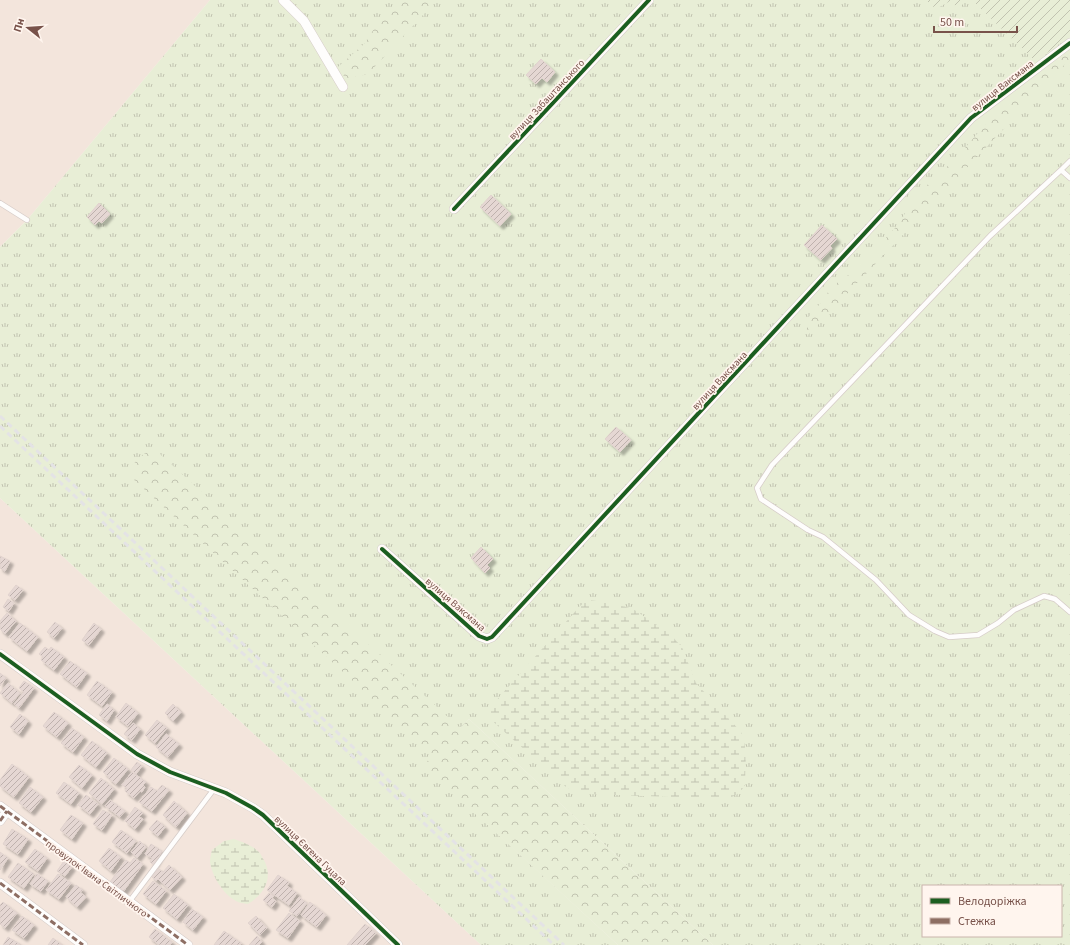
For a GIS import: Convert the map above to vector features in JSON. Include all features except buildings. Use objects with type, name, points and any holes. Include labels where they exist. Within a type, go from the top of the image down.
[{"type":"street","points":[[284,0],[304,21],[343,87]]},
{"type":"street","name":"вулиця Забаштанського","points":[[454,209],[649,0]]},
{"type":"street","name":"вулиця Ваксмана","points":[[382,549],[479,636],[487,639],[492,638],[971,118],[1070,43]]},
{"type":"street","name":"вулиця Євгена Гуцала","points":[[0,654],[137,754],[170,772],[241,801],[263,815],[398,945]]},
{"type":"street","name":"провулок Івана Світличного","points":[[0,821],[3,809],[188,945]]},
{"type":"street","points":[[0,883],[84,945]]},
{"type":"lane","points":[[1070,161],[979,248],[772,465],[757,488],[761,498],[808,530],[823,537],[876,580],[909,615],[949,637],[978,635],[998,623],[1014,610],[1044,596],[1055,599],[1070,612]]},
{"type":"lane","points":[[1060,170],[1070,178]]},
{"type":"lane","points":[[0,203],[27,220]]},
{"type":"lane","points":[[129,902],[214,789]]},
{"type":"shaded area","points":[[0,0],[210,0],[27,220],[0,247]]},
{"type":"shaded area","points":[[0,498],[481,945],[0,945]]},
{"type":"green space","points":[[210,0],[1070,0],[1070,945],[713,945],[469,719],[424,766],[618,945],[481,945],[0,498],[0,247],[27,220]]},
{"type":"green space","points":[[399,0],[437,0],[368,74],[346,79],[338,67],[364,44],[380,20]]},
{"type":"green space","points":[[926,0],[968,0],[958,8],[950,1],[936,9]]},
{"type":"green space","points":[[972,0],[1070,0],[1070,36],[1034,60]]},
{"type":"green space","points":[[1070,47],[1070,59],[807,336],[807,319],[824,299],[831,287],[877,252],[888,235],[899,224],[911,203],[920,202],[921,189],[938,178],[951,162],[959,162],[965,148],[1012,93]]},
{"type":"green space","points":[[151,450],[160,454],[460,728],[469,719],[713,945],[618,945],[423,766],[433,755],[132,478],[129,470],[141,456]]},
{"type":"green space","points":[[589,600],[612,603],[633,609],[669,633],[682,647],[696,683],[741,732],[745,745],[746,765],[745,785],[739,793],[725,799],[579,793],[566,787],[489,718],[488,709],[580,606]]},
{"type":"green space","points":[[234,839],[259,852],[267,869],[267,881],[262,892],[248,904],[237,902],[227,894],[216,879],[211,867],[210,860],[212,850],[224,841]]},
{"type":"railway","points":[[0,416],[564,945]]},
{"type":"railway","points":[[0,426],[554,945]]},
{"type":"marked path","points":[[0,806],[188,945]]},
{"type":"marked path","points":[[0,821],[7,811]]},
{"type":"marked path","points":[[0,883],[83,945]]},
{"type":"cycle path","points":[[454,209],[649,0]]},
{"type":"cycle path","points":[[382,549],[479,636],[487,639],[492,637],[971,118],[1070,43]]},
{"type":"cycle path","points":[[0,654],[137,754],[170,772],[226,793],[263,815],[398,945]]}]
